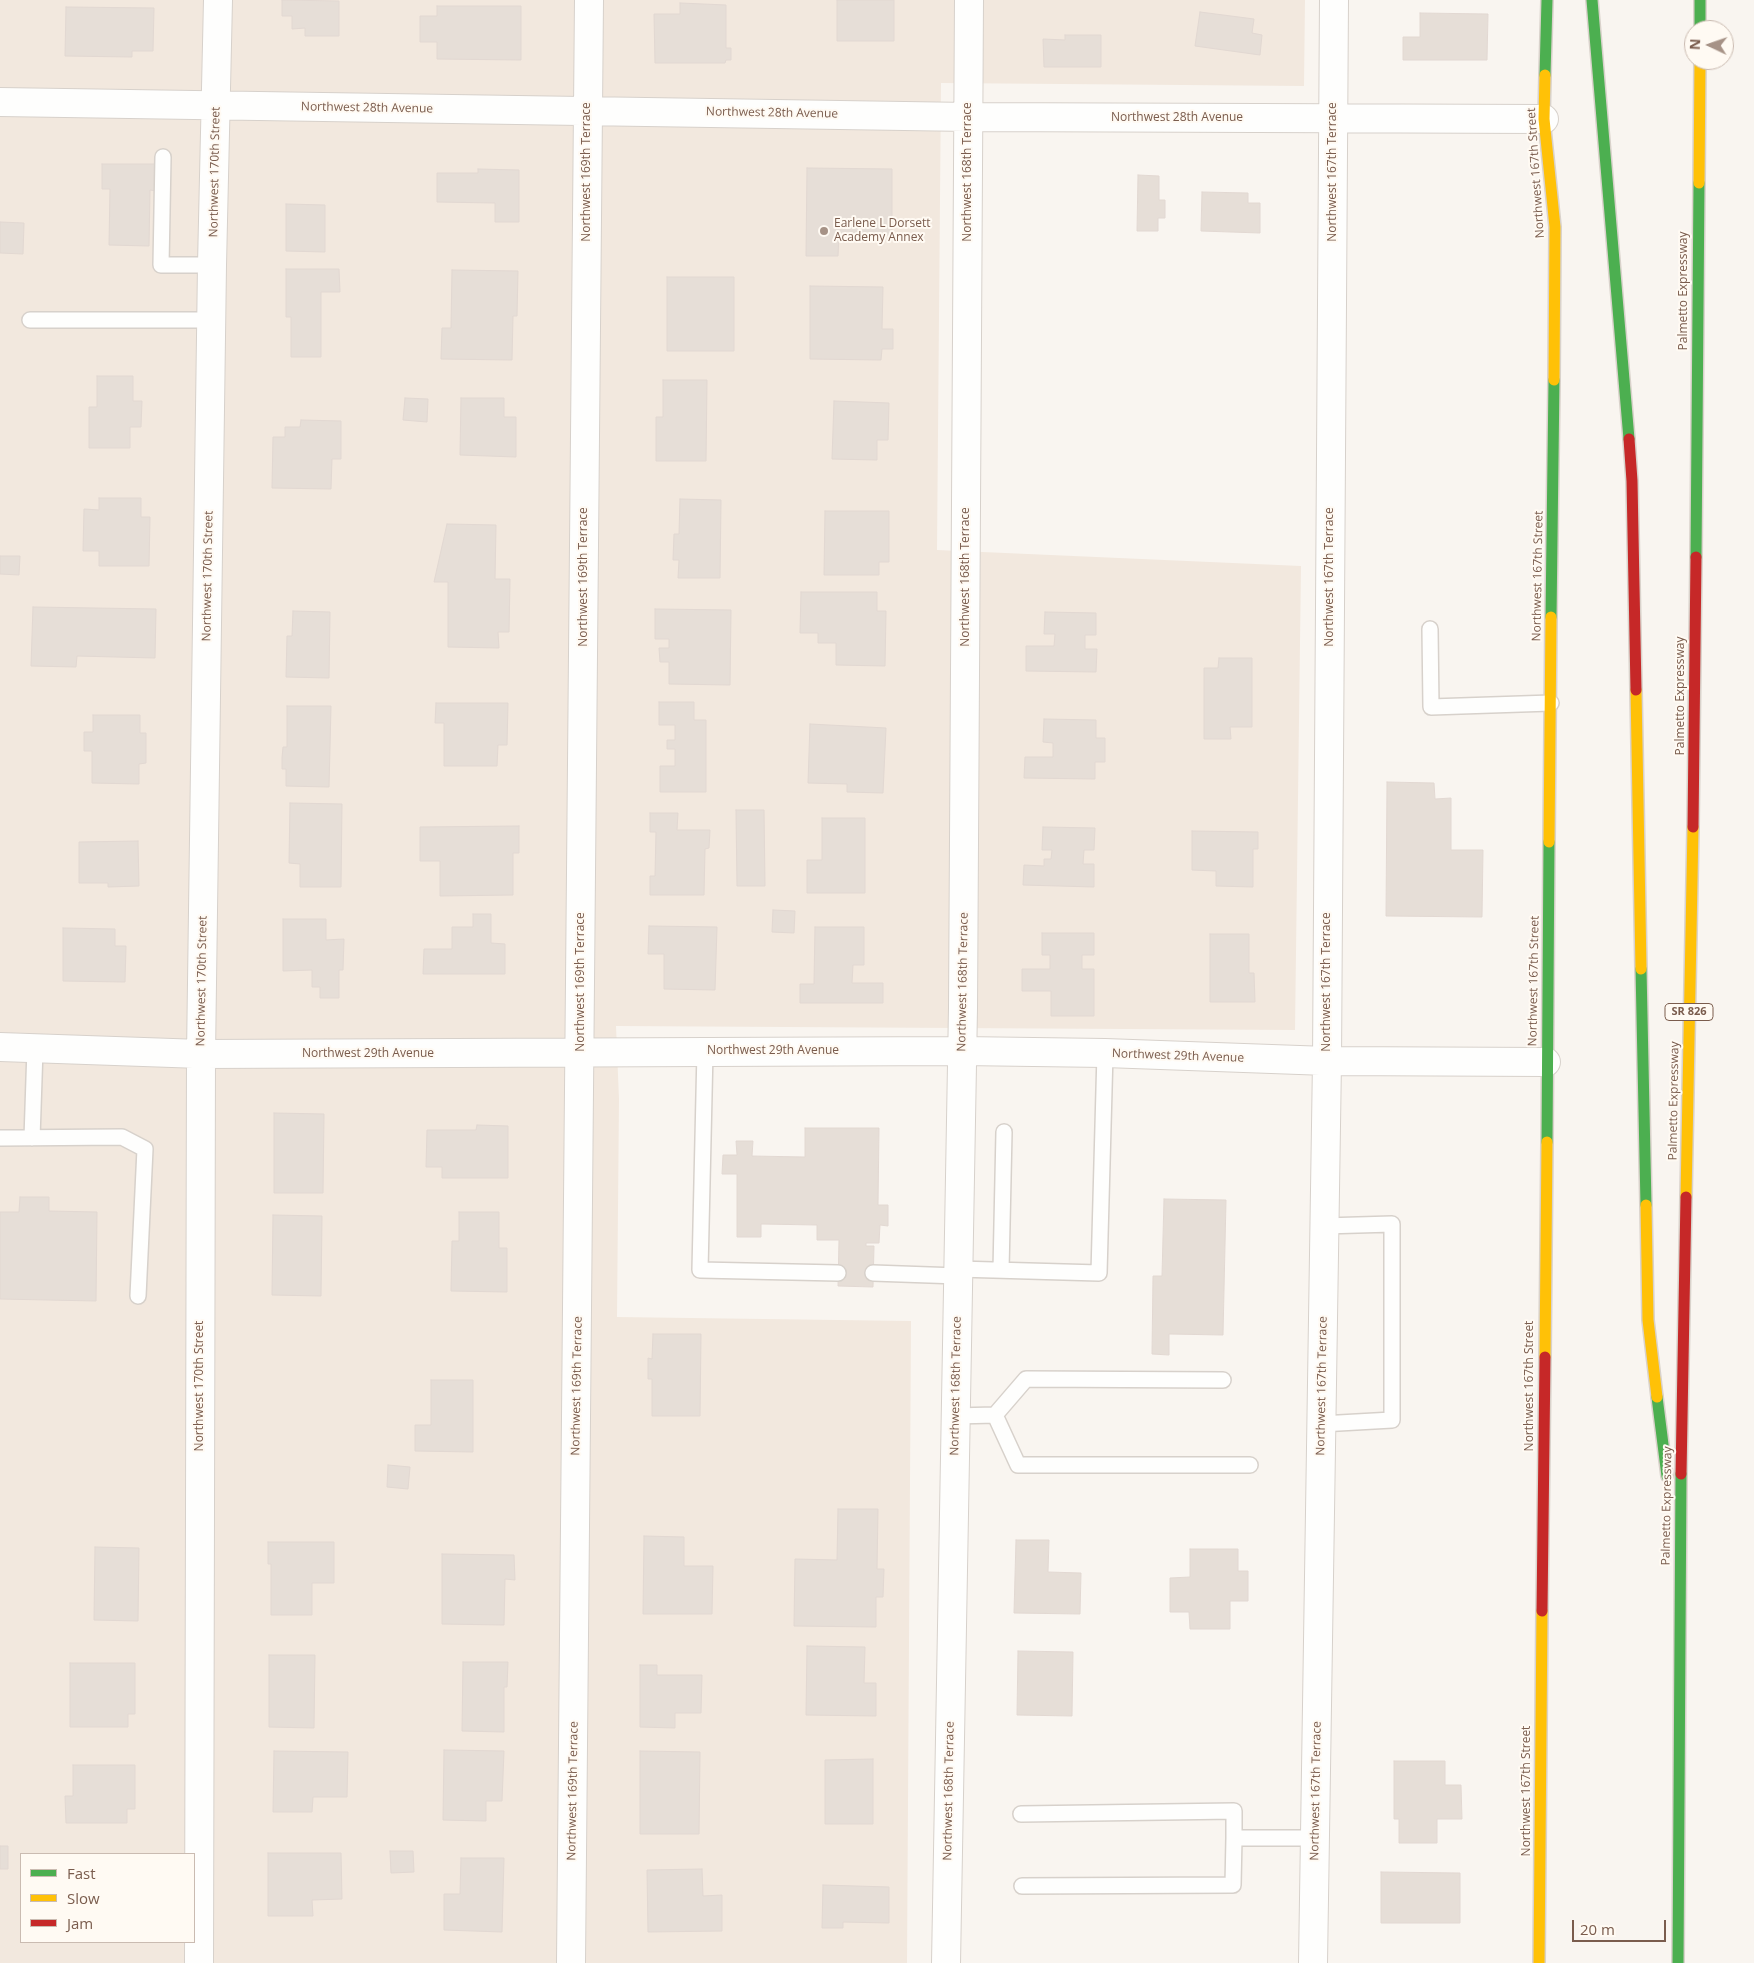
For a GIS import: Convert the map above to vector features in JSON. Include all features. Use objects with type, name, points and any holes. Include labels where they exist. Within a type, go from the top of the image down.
[{"type":"main road","name":"Northwest 167th Street","points":[[1539,1963],[1555,227],[1544,119],[1547,0]]},
{"type":"main road","points":[[1592,0],[1632,481],[1648,1320],[1680,1577]]},
{"type":"main road","points":[[1700,0],[1700,20]]},
{"type":"main road","name":"Palmetto Expressway","points":[[1678,1963],[1680,1577],[1694,768],[1700,70]]},
{"type":"street","name":"Northwest 170th Street","points":[[199,1963],[202,1054],[211,320],[218,0]]},
{"type":"street","name":"Northwest 169th Terrace","points":[[571,1963],[581,1054],[589,0]]},
{"type":"street","name":"Northwest 168th Terrace","points":[[946,1963],[962,1051],[969,0]]},
{"type":"street","name":"Northwest 167th Terrace","points":[[1313,1963],[1327,1062],[1334,0]]},
{"type":"street","name":"Northwest 28th Avenue","points":[[0,102],[969,117],[1544,119]]},
{"type":"street","name":"Northwest 29th Avenue","points":[[0,1047],[202,1054],[962,1051],[1105,1053],[1327,1062],[1546,1062]]},
{"type":"lane","points":[[163,157],[161,265],[212,265]]},
{"type":"lane","points":[[30,320],[211,320]]},
{"type":"lane","points":[[1430,629],[1431,707],[1551,703]]},
{"type":"lane","points":[[32,1138],[34,1049]]},
{"type":"lane","points":[[705,1051],[700,1270],[838,1274]]},
{"type":"lane","points":[[873,1273],[958,1273],[1001,1270],[1099,1273],[1105,1053]]},
{"type":"lane","points":[[1001,1270],[1004,1132]]},
{"type":"lane","points":[[0,1138],[122,1137],[145,1149],[138,1296]]},
{"type":"lane","points":[[1321,1424],[1392,1420],[1392,1224],[1324,1226]]},
{"type":"lane","points":[[955,1416],[995,1415],[1026,1379],[1223,1380]]},
{"type":"lane","points":[[995,1415],[1018,1465],[1250,1464]]},
{"type":"lane","points":[[1020,1814],[1234,1811],[1233,1885],[1022,1886]]},
{"type":"lane","points":[[1234,1838],[1315,1838]]},
{"type":"shaded area","points":[[0,0],[1305,0],[1304,86],[941,83],[937,550],[1301,566],[1295,1030],[616,1026],[619,1099],[617,1317],[911,1321],[907,1963],[0,1963]]},
{"type":"building","points":[[282,0],[339,1],[339,36],[305,36],[305,28],[292,29],[292,16],[282,16]]},
{"type":"building","points":[[837,0],[894,0],[894,41],[837,41]]},
{"type":"building","points":[[680,3],[726,5],[726,48],[731,48],[731,60],[726,60],[725,63],[655,63],[654,14],[680,14]]},
{"type":"building","points":[[437,6],[521,6],[521,60],[437,59],[437,42],[420,42],[420,16],[437,16]]},
{"type":"building","points":[[66,7],[154,8],[153,51],[132,51],[132,57],[65,56]]},
{"type":"building","points":[[1200,12],[1254,19],[1252,33],[1262,35],[1260,55],[1195,46]]},
{"type":"building","points":[[1420,13],[1488,14],[1487,60],[1403,60],[1403,37],[1420,37]]},
{"type":"building","points":[[1065,35],[1101,35],[1101,67],[1044,67],[1043,39],[1065,40]]},
{"type":"building","points":[[102,164],[158,164],[157,191],[150,190],[149,246],[109,245],[110,189],[102,189]]},
{"type":"building","points":[[807,168],[892,169],[892,235],[839,234],[838,256],[806,256]]},
{"type":"building","points":[[478,169],[519,170],[519,222],[495,222],[495,203],[437,202],[437,173],[478,173]]},
{"type":"building","points":[[1138,175],[1159,176],[1159,200],[1165,200],[1165,218],[1158,218],[1158,231],[1137,231]]},
{"type":"building","points":[[1202,192],[1248,193],[1248,203],[1260,203],[1260,233],[1201,231]]},
{"type":"building","points":[[286,204],[325,205],[325,252],[286,251]]},
{"type":"building","points":[[0,222],[24,223],[23,254],[0,253]]},
{"type":"building","points":[[286,269],[339,269],[340,292],[321,292],[321,357],[291,357],[291,317],[286,317]]},
{"type":"building","points":[[452,270],[518,271],[517,316],[513,316],[512,360],[441,359],[442,328],[451,328]]},
{"type":"building","points":[[667,277],[734,277],[734,351],[667,351]]},
{"type":"building","points":[[810,286],[883,287],[882,329],[893,329],[893,349],[882,349],[881,360],[810,359]]},
{"type":"building","points":[[97,376],[133,376],[133,401],[142,401],[141,427],[130,427],[130,448],[89,448],[89,407],[97,407]]},
{"type":"building","points":[[663,380],[707,380],[706,461],[656,461],[656,417],[663,417]]},
{"type":"building","points":[[405,398],[428,399],[427,422],[403,420]]},
{"type":"building","points":[[461,398],[504,398],[504,417],[516,417],[516,457],[460,455]]},
{"type":"building","points":[[834,401],[889,403],[888,440],[877,440],[877,460],[832,459]]},
{"type":"building","points":[[301,420],[341,421],[341,459],[332,459],[331,489],[272,488],[273,437],[285,437],[285,427],[300,427]]},
{"type":"building","points":[[99,498],[141,498],[141,517],[150,517],[149,566],[99,566],[99,551],[83,551],[84,509],[99,510]]},
{"type":"building","points":[[680,499],[721,500],[720,578],[678,578],[679,560],[673,560],[674,534],[679,534]]},
{"type":"building","points":[[825,511],[889,511],[889,562],[879,562],[879,575],[824,575]]},
{"type":"building","points":[[447,524],[496,525],[495,579],[510,579],[509,632],[498,632],[499,648],[448,647],[448,582],[434,582]]},
{"type":"building","points":[[0,556],[20,556],[19,575],[0,574]]},
{"type":"building","points":[[801,592],[877,592],[877,611],[886,611],[885,666],[836,665],[836,643],[818,643],[818,633],[800,633]]},
{"type":"building","points":[[33,607],[156,609],[155,658],[77,656],[76,667],[31,666]]},
{"type":"building","points":[[655,609],[731,610],[730,685],[669,684],[669,662],[660,662],[659,648],[669,648],[669,639],[655,639]]},
{"type":"building","points":[[293,611],[330,612],[329,678],[286,677],[287,636],[292,636]]},
{"type":"building","points":[[1045,612],[1096,613],[1096,635],[1085,635],[1085,649],[1097,649],[1096,672],[1026,671],[1026,646],[1054,646],[1055,634],[1044,634]]},
{"type":"building","points":[[1219,658],[1252,658],[1252,727],[1230,727],[1231,739],[1204,739],[1204,668],[1218,668]]},
{"type":"building","points":[[659,702],[694,702],[694,720],[706,720],[706,792],[660,792],[660,766],[675,766],[675,749],[667,749],[667,740],[675,740],[675,725],[659,725]]},
{"type":"building","points":[[436,703],[508,703],[507,745],[498,745],[497,766],[444,766],[444,723],[435,723]]},
{"type":"building","points":[[287,706],[331,706],[329,787],[286,786],[286,769],[282,769],[282,758],[283,747],[287,747]]},
{"type":"building","points":[[93,715],[140,715],[140,733],[146,733],[146,763],[139,764],[139,784],[92,783],[92,751],[84,751],[84,732],[93,732]]},
{"type":"building","points":[[1044,719],[1096,720],[1096,738],[1105,738],[1105,762],[1095,762],[1095,779],[1024,778],[1025,757],[1053,757],[1053,743],[1043,742]]},
{"type":"building","points":[[810,724],[886,728],[883,793],[847,792],[847,784],[808,783]]},
{"type":"building","points":[[1387,782],[1434,783],[1435,799],[1451,798],[1451,850],[1483,850],[1482,917],[1386,916]]},
{"type":"building","points":[[290,803],[342,804],[341,887],[300,887],[300,864],[289,863]]},
{"type":"building","points":[[736,810],[764,810],[765,886],[737,886]]},
{"type":"building","points":[[650,813],[678,813],[677,830],[710,830],[709,848],[705,849],[704,895],[650,895],[650,876],[655,876],[656,832],[650,832]]},
{"type":"building","points":[[822,818],[865,818],[865,893],[807,893],[807,860],[822,860]]},
{"type":"building","points":[[519,826],[519,853],[513,853],[513,895],[440,896],[440,861],[420,861],[420,827]]},
{"type":"building","points":[[1043,827],[1095,828],[1094,850],[1084,850],[1083,864],[1094,864],[1094,887],[1023,885],[1024,865],[1044,866],[1044,859],[1051,859],[1052,850],[1042,850]]},
{"type":"building","points":[[1192,831],[1258,832],[1258,849],[1253,849],[1253,887],[1216,886],[1216,871],[1192,870]]},
{"type":"building","points":[[138,841],[139,886],[108,887],[108,883],[79,883],[79,842]]},
{"type":"building","points":[[773,910],[795,911],[794,933],[772,932]]},
{"type":"building","points":[[473,914],[491,914],[491,943],[505,944],[505,974],[423,974],[424,949],[452,949],[452,927],[473,927]]},
{"type":"building","points":[[283,919],[326,919],[326,940],[344,939],[343,970],[339,970],[339,998],[320,998],[320,987],[312,987],[312,970],[283,971]]},
{"type":"building","points":[[649,926],[717,927],[715,990],[664,989],[664,954],[648,954]]},
{"type":"building","points":[[815,927],[864,927],[864,965],[853,965],[852,983],[883,983],[883,1003],[800,1003],[800,984],[814,984]]},
{"type":"building","points":[[63,928],[115,929],[115,946],[126,946],[125,982],[63,981]]},
{"type":"building","points":[[1042,933],[1094,933],[1094,955],[1082,955],[1082,969],[1094,969],[1094,1016],[1051,1016],[1051,991],[1022,991],[1022,969],[1050,969],[1050,955],[1042,955]]},
{"type":"building","points":[[1210,934],[1249,934],[1249,973],[1254,973],[1255,1002],[1210,1002]]},
{"type":"building","points":[[274,1113],[324,1114],[323,1193],[274,1193]]},
{"type":"building","points":[[477,1125],[508,1126],[508,1178],[442,1178],[442,1167],[426,1167],[427,1130],[476,1130]]},
{"type":"building","points":[[805,1128],[879,1128],[878,1205],[888,1205],[888,1226],[880,1225],[879,1243],[866,1243],[866,1246],[874,1246],[873,1287],[838,1286],[839,1240],[817,1240],[817,1225],[761,1224],[761,1237],[737,1237],[737,1174],[722,1174],[723,1155],[737,1155],[736,1141],[753,1141],[752,1156],[805,1157]]},
{"type":"building","points":[[20,1197],[49,1197],[49,1211],[97,1212],[96,1301],[0,1299],[0,1212],[19,1212]]},
{"type":"building","points":[[1164,1199],[1226,1200],[1223,1335],[1169,1334],[1169,1355],[1152,1354],[1153,1276],[1162,1276]]},
{"type":"building","points":[[459,1212],[499,1212],[499,1248],[507,1248],[507,1292],[451,1291],[452,1241],[459,1241]]},
{"type":"building","points":[[273,1215],[322,1216],[321,1296],[272,1295]]},
{"type":"building","points":[[653,1334],[701,1334],[700,1416],[652,1416],[652,1379],[648,1379],[648,1358],[652,1359]]},
{"type":"building","points":[[431,1380],[473,1380],[473,1452],[415,1451],[415,1425],[431,1425]]},
{"type":"building","points":[[388,1465],[410,1467],[408,1489],[387,1487]]},
{"type":"building","points":[[838,1509],[878,1509],[877,1569],[884,1569],[883,1597],[876,1597],[876,1627],[794,1626],[795,1559],[837,1560]]},
{"type":"building","points":[[644,1536],[684,1537],[684,1566],[713,1566],[712,1614],[643,1614]]},
{"type":"building","points":[[1016,1540],[1049,1540],[1048,1572],[1081,1573],[1080,1614],[1014,1613]]},
{"type":"building","points":[[268,1542],[334,1542],[334,1583],[312,1583],[312,1615],[271,1615],[271,1564],[268,1564]]},
{"type":"building","points":[[95,1547],[139,1548],[138,1621],[94,1620]]},
{"type":"building","points":[[1190,1549],[1238,1549],[1238,1571],[1248,1571],[1248,1601],[1230,1601],[1230,1629],[1190,1629],[1189,1612],[1170,1612],[1170,1578],[1190,1577]]},
{"type":"building","points":[[442,1554],[514,1555],[515,1580],[505,1579],[504,1625],[442,1624]]},
{"type":"building","points":[[807,1646],[865,1647],[864,1683],[876,1683],[876,1716],[806,1715]]},
{"type":"building","points":[[1018,1651],[1073,1652],[1072,1716],[1017,1715]]},
{"type":"building","points":[[269,1655],[315,1655],[314,1728],[269,1727]]},
{"type":"building","points":[[463,1662],[508,1662],[507,1687],[504,1687],[504,1732],[462,1731]]},
{"type":"building","points":[[70,1663],[135,1663],[135,1714],[128,1714],[128,1727],[70,1727]]},
{"type":"building","points":[[640,1665],[657,1665],[657,1675],[702,1675],[701,1713],[675,1713],[675,1728],[640,1727]]},
{"type":"building","points":[[444,1750],[504,1751],[502,1801],[486,1801],[486,1821],[443,1820]]},
{"type":"building","points":[[274,1751],[348,1752],[347,1797],[313,1797],[312,1812],[273,1812]]},
{"type":"building","points":[[640,1751],[700,1752],[699,1834],[640,1834]]},
{"type":"building","points":[[873,1759],[873,1824],[825,1824],[825,1760]]},
{"type":"building","points":[[1394,1761],[1445,1761],[1445,1785],[1461,1785],[1462,1819],[1437,1819],[1437,1843],[1399,1843],[1399,1819],[1394,1819]]},
{"type":"building","points":[[73,1765],[135,1765],[135,1809],[127,1809],[127,1823],[66,1823],[65,1796],[73,1796]]},
{"type":"building","points":[[0,1846],[8,1846],[8,1869],[0,1869]]},
{"type":"building","points":[[390,1851],[413,1851],[414,1872],[391,1873]]},
{"type":"building","points":[[268,1853],[341,1853],[342,1899],[312,1900],[313,1916],[268,1916]]},
{"type":"building","points":[[461,1858],[504,1858],[502,1932],[444,1930],[444,1894],[460,1894]]},
{"type":"building","points":[[702,1869],[703,1896],[722,1895],[722,1931],[648,1932],[647,1870]]},
{"type":"building","points":[[1381,1872],[1460,1873],[1460,1923],[1381,1923]]},
{"type":"building","points":[[823,1885],[889,1887],[889,1923],[843,1922],[843,1928],[822,1928]]},
{"type":"traffic: fast","points":[[1545,75],[1547,0]]},
{"type":"traffic: fast","points":[[1592,0],[1629,439]]},
{"type":"traffic: fast","points":[[1700,0],[1700,20]]},
{"type":"traffic: fast","points":[[1696,557],[1699,183]]},
{"type":"traffic: fast","points":[[1551,617],[1554,380]]},
{"type":"traffic: fast","points":[[1547,1142],[1549,842]]},
{"type":"traffic: fast","points":[[1641,969],[1646,1205]]},
{"type":"traffic: fast","points":[[1657,1397],[1667,1476]]},
{"type":"traffic: fast","points":[[1678,1963],[1681,1474]]},
{"type":"traffic: slow","points":[[1699,183],[1700,70]]},
{"type":"traffic: slow","points":[[1545,75],[1544,119],[1555,227],[1554,380]]},
{"type":"traffic: slow","points":[[1549,842],[1551,617]]},
{"type":"traffic: slow","points":[[1636,690],[1641,969]]},
{"type":"traffic: slow","points":[[1686,1197],[1693,827]]},
{"type":"traffic: slow","points":[[1545,1357],[1547,1142]]},
{"type":"traffic: slow","points":[[1646,1205],[1648,1320],[1657,1397]]},
{"type":"traffic: slow","points":[[1539,1963],[1542,1611]]},
{"type":"traffic: jam","points":[[1629,439],[1632,481],[1636,690]]},
{"type":"traffic: jam","points":[[1693,827],[1696,557]]},
{"type":"traffic: jam","points":[[1681,1474],[1686,1197]]},
{"type":"traffic: jam","points":[[1542,1611],[1545,1357]]},
{"type":"place","name":"Earlene L Dorsett Academy Annex","points":[[824,231]]}]
